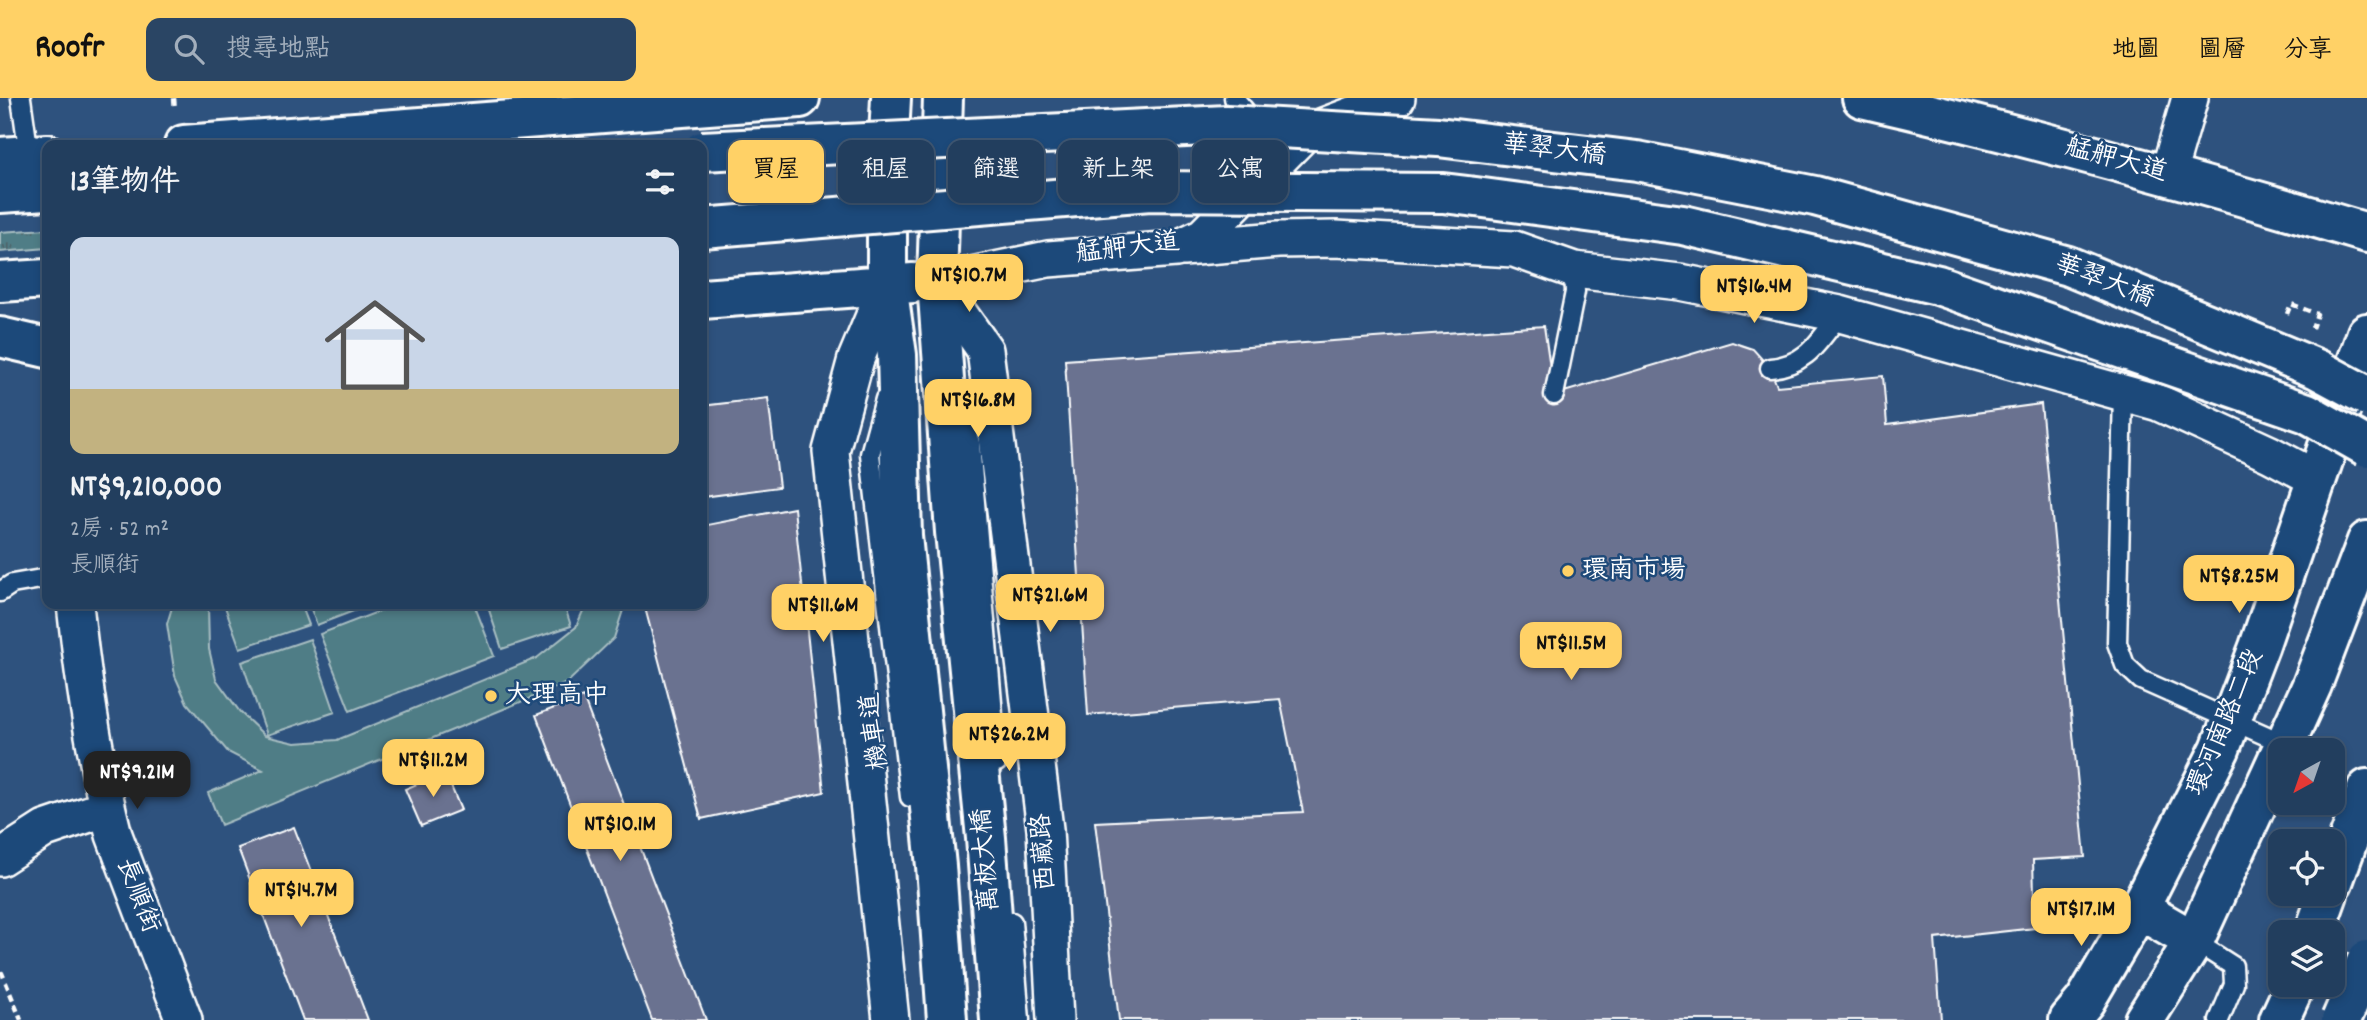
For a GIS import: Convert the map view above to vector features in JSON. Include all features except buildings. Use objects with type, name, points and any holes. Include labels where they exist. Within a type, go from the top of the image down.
[{"type":"main road","points":[[250,140],[800,98]]},
{"type":"main road","points":[[891,98],[887,174],[887,285],[897,355],[891,538]]},
{"type":"main road","points":[[943,98],[937,282],[942,351],[966,532]]},
{"type":"main road","name":"艋舺大道","points":[[1862,98],[1964,109],[2168,174],[2367,233]]},
{"type":"main road","name":"華翠大橋","points":[[707,151],[1227,125],[1438,137],[1637,161],[1815,196],[2068,266],[2317,369],[2367,396]]},
{"type":"main road","points":[[0,193],[42,190]]},
{"type":"main road","points":[[707,228],[1150,191],[1443,192],[1683,225],[1938,285],[2307,413],[2367,447]]},
{"type":"main road","points":[[0,282],[42,279]]},
{"type":"main road","points":[[707,299],[937,282]]},
{"type":"main road","name":"環河南路二段","points":[[2068,1020],[2085,1001],[2139,909],[2220,749],[2259,647],[2367,333]]},
{"type":"main road","points":[[0,337],[42,347]]},
{"type":"main road","name":"萬板大橋","points":[[966,532],[1000,1020]]},
{"type":"main road","name":"萬板大橋","points":[[891,538],[936,866],[947,1020]]},
{"type":"main road","points":[[2287,738],[2312,684],[2367,541]]},
{"type":"main road","points":[[2144,1020],[2194,941],[2268,780]]},
{"type":"main road","points":[[2345,849],[2367,789]]},
{"type":"main road","points":[[2139,909],[2194,941]]},
{"type":"main road","points":[[2341,1020],[2367,960]]},
{"type":"main road","points":[[2279,1020],[2290,997]]},
{"type":"street","name":"艋舺大道","points":[[1288,150],[1305,132],[1397,98]]},
{"type":"street","points":[[2168,174],[2190,98]]},
{"type":"street","name":"艋舺大道","points":[[937,282],[1048,259],[1176,248],[1203,236],[1236,203]]},
{"type":"street","points":[[1176,248],[1324,239],[1514,248],[1574,270],[1680,282],[1840,314],[2159,403],[2270,454],[2317,479]]},
{"type":"street","name":"西藏路","points":[[937,282],[985,350],[1045,829],[1055,1020]]},
{"type":"street","points":[[887,285],[856,359],[831,451],[891,1020]]},
{"type":"street","name":"長順街","points":[[76,609],[80,652],[114,835],[184,1020]]},
{"type":"street","points":[[0,858],[45,830],[107,808]]},
{"type":"lane","points":[[21,98],[25,156]]},
{"type":"lane","points":[[1234,98],[1245,111],[1257,140]]},
{"type":"lane","points":[[1554,396],[1575,292],[1574,270]]},
{"type":"lane","points":[[1770,368],[1787,367],[1803,359],[1840,314]]},
{"type":"lane","points":[[2123,393],[2117,643],[2125,665],[2141,680],[2231,720],[2268,742]]},
{"type":"lane","points":[[966,532],[999,778]]},
{"type":"lane","name":"機車道","points":[[891,538],[912,817]]},
{"type":"lane","points":[[0,592],[12,584],[42,579]]},
{"type":"lane","points":[[918,869],[932,1020]]},
{"type":"lane","points":[[1010,900],[1020,1020]]},
{"type":"lane","points":[[2194,941],[2233,966],[2234,984],[2219,1020]]},
{"type":"path","points":[[2287,314],[2291,304],[2317,314],[2309,339]]},
{"type":"path","points":[[0,974],[2,973],[21,1020]]},
{"type":"green space","points":[[42,229],[42,248],[0,252],[0,232]]},
{"type":"green space","points":[[172,609],[208,609],[209,649],[216,679],[240,712],[265,736],[295,743],[337,740],[537,658],[576,627],[584,609],[623,609],[614,638],[567,683],[221,825],[208,793],[263,770],[228,752],[187,703],[175,676],[167,624]]},
{"type":"green space","points":[[226,609],[303,609],[309,625],[240,648]]},
{"type":"green space","points":[[311,609],[359,609],[317,625]]},
{"type":"green space","points":[[385,609],[476,609],[494,656],[350,711],[320,634]]},
{"type":"green space","points":[[489,609],[566,609],[571,626],[502,649]]},
{"type":"green space","points":[[310,639],[335,712],[267,735],[242,662]]},
{"type":"place","name":"環南市場","points":[[1568,571]]},
{"type":"place","name":"大理高中","points":[[491,696]]}]
